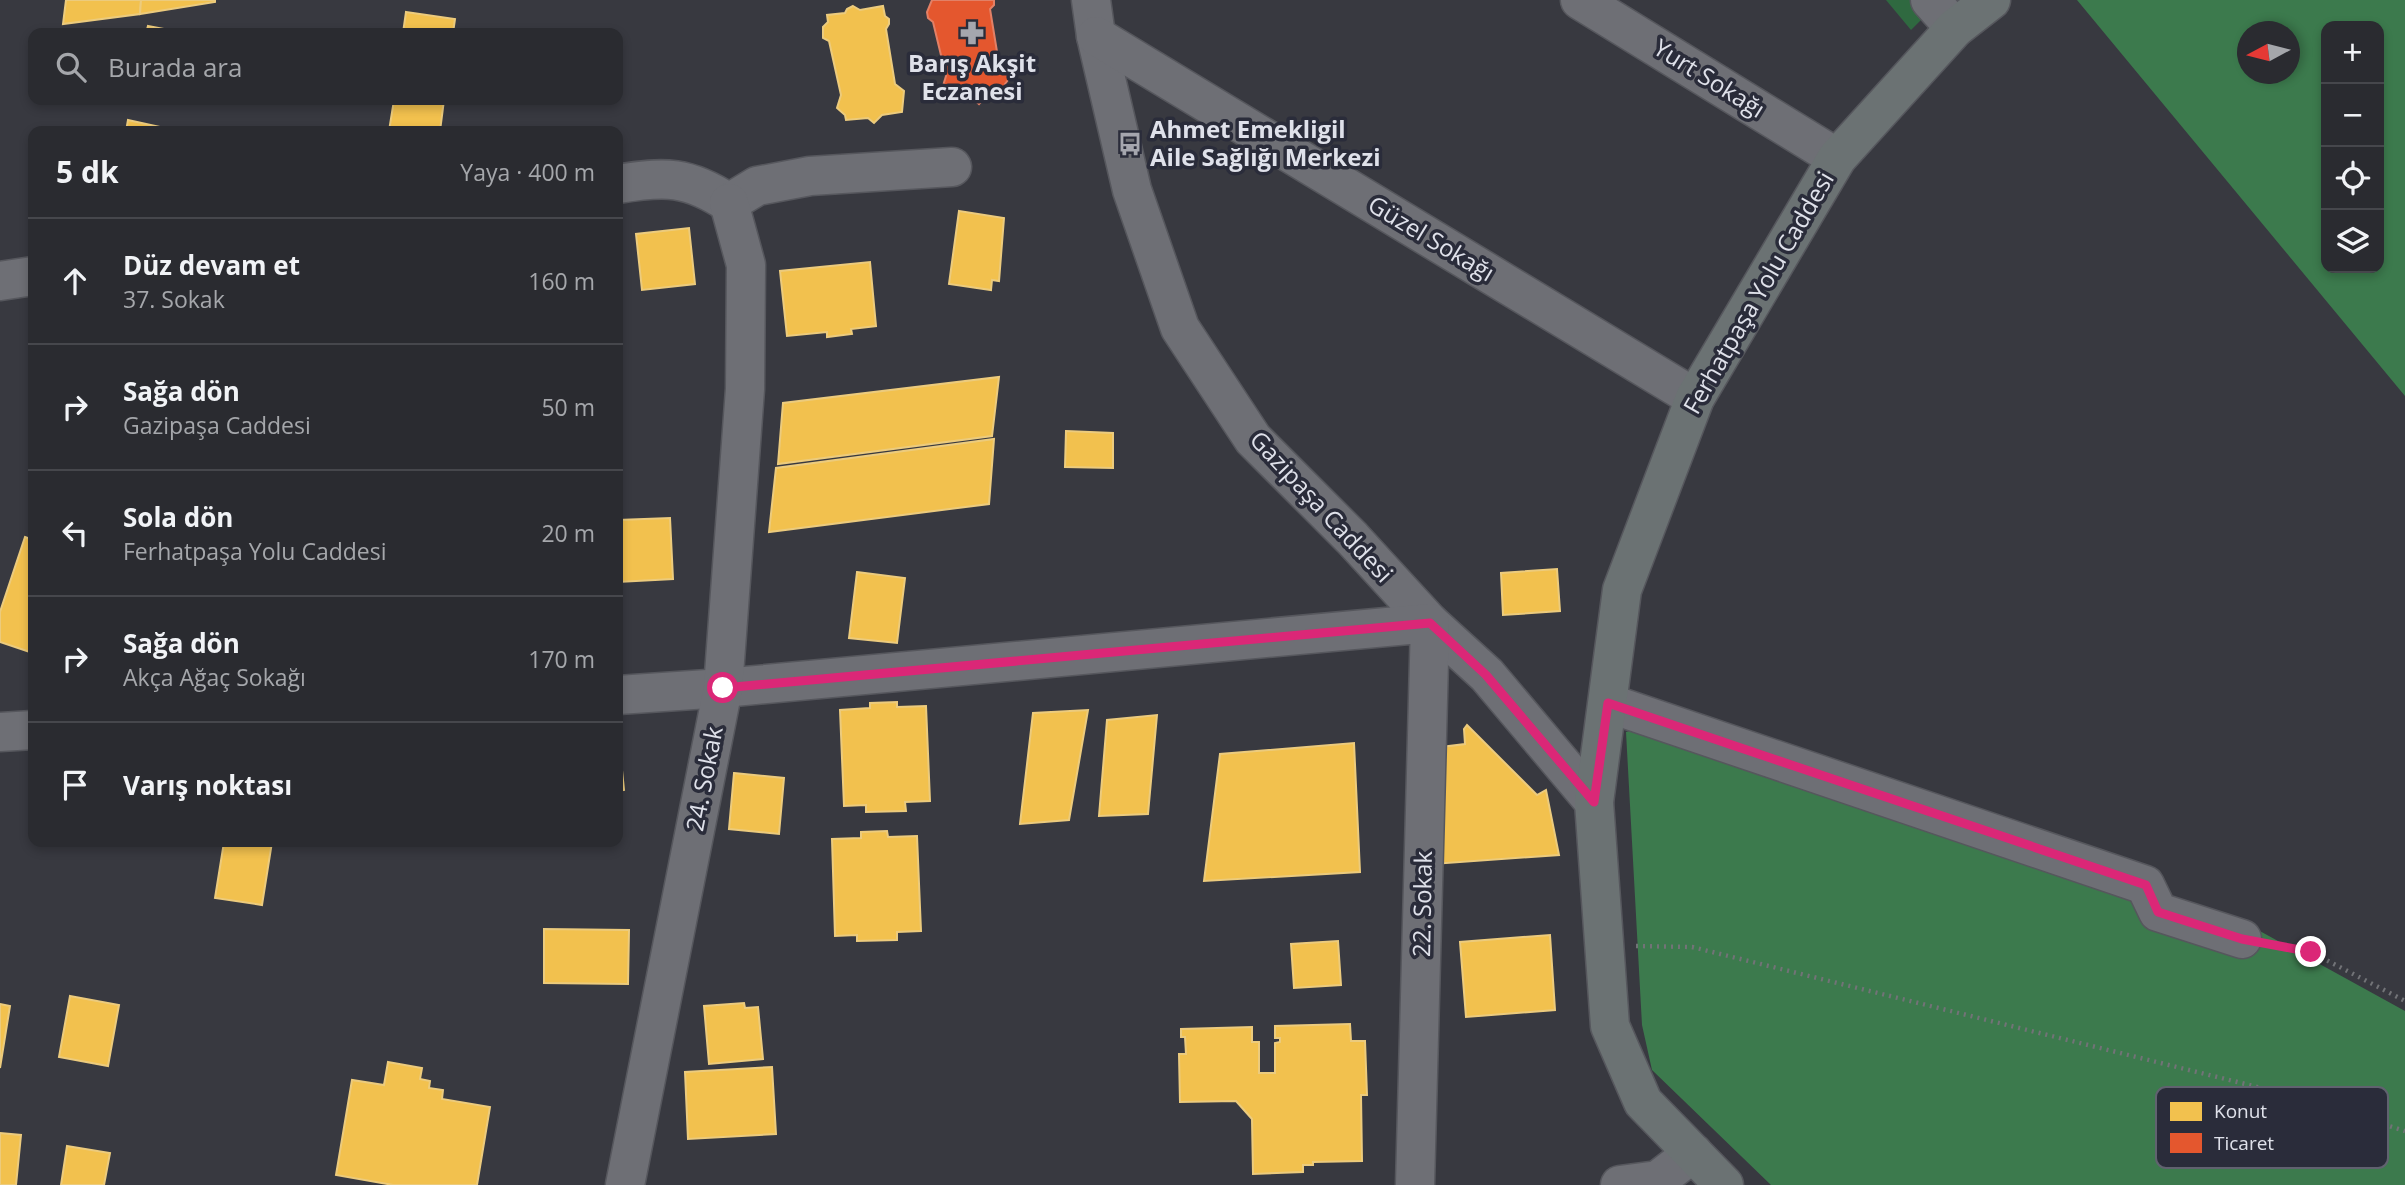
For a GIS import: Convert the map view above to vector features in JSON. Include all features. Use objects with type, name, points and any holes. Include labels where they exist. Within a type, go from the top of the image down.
[{"type":"main road","name":"Ferhatpaşa Yolu Caddesi","points":[[1724,1185],[1643,1102],[1610,1026],[1594,802],[1622,590],[1695,398],[1837,158],[1955,28],[1991,0]]},
{"type":"street","name":"Yurt Sokağı","points":[[1580,0],[1837,158]]},
{"type":"street","points":[[1930,0],[1955,28]]},
{"type":"street","name":"Güzel Sokağı","points":[[1093,18],[1695,398]]},
{"type":"street","name":"Gazipaşa Caddesi","points":[[1093,18],[1132,190],[1180,328],[1254,439],[1352,538],[1430,623],[1486,675],[1594,802]]},
{"type":"street","points":[[623,183],[669,178],[691,182],[729,203],[757,186],[810,176],[952,167]]},
{"type":"street","name":"24. Sokak","points":[[625,1185],[723,688],[745,389],[746,265],[729,203]]},
{"type":"street","points":[[0,281],[28,277]]},
{"type":"street","points":[[623,695],[723,688],[1430,623]]},
{"type":"street","name":"22. Sokak","points":[[1415,1185],[1430,623]]},
{"type":"street","points":[[1608,703],[2146,885],[2158,912],[2242,939]]},
{"type":"street","points":[[0,732],[28,730]]},
{"type":"street","points":[[1620,1185],[1658,1180],[1693,1153]]},
{"type":"path","points":[[2242,939],[2311,952],[2405,1001]]},
{"type":"path","points":[[1604,946],[1692,947],[2258,1087]]},
{"type":"path","points":[[2388,1126],[2405,1131]]},
{"type":"green space","points":[[1886,0],[1941,0],[1911,30]]},
{"type":"green space","points":[[2077,0],[2405,0],[2405,396]]},
{"type":"green space","points":[[1650,725],[2129,900],[2163,930],[2244,959],[2258,930],[2405,1011],[2405,1185],[1771,1185],[1652,1070],[1642,1025],[1626,732]]},
{"type":"building: Konut","points":[[66,0],[141,0],[140,14],[63,24]]},
{"type":"building: Konut","points":[[141,0],[215,0],[215,2],[140,14]]},
{"type":"building: Konut","points":[[853,6],[860,10],[883,6],[885,16],[889,19],[886,29],[895,84],[904,91],[902,112],[882,115],[874,123],[868,118],[846,120],[845,115],[837,108],[841,95],[829,41],[823,38],[823,27],[828,22],[827,15],[845,13]]},
{"type":"building: Konut","points":[[406,12],[455,19],[454,28],[404,28]]},
{"type":"building: Konut","points":[[393,105],[443,105],[441,126],[390,126]]},
{"type":"building: Konut","points":[[128,120],[155,126],[127,126]]},
{"type":"building: Konut","points":[[959,211],[1004,218],[999,281],[992,280],[991,290],[949,284]]},
{"type":"building: Konut","points":[[689,228],[695,284],[642,290],[636,234]]},
{"type":"building: Konut","points":[[870,262],[876,326],[851,329],[852,334],[827,337],[827,332],[787,336],[780,271]]},
{"type":"building: Konut","points":[[999,377],[992,436],[778,464],[783,403]]},
{"type":"building: Konut","points":[[1066,431],[1113,433],[1113,468],[1065,467]]},
{"type":"building: Konut","points":[[994,439],[989,504],[769,532],[776,468]]},
{"type":"building: Konut","points":[[670,518],[673,579],[623,582],[623,520]]},
{"type":"building: Konut","points":[[25,537],[28,538],[28,651],[0,642],[0,612]]},
{"type":"building: Konut","points":[[1557,569],[1560,611],[1503,615],[1501,573]]},
{"type":"building: Konut","points":[[857,572],[905,578],[897,643],[849,638]]},
{"type":"building: Konut","points":[[897,702],[897,707],[926,706],[930,801],[905,802],[906,811],[866,812],[866,805],[844,806],[840,710],[870,708],[870,703]]},
{"type":"building: Konut","points":[[1088,710],[1069,820],[1020,824],[1033,713]]},
{"type":"building: Konut","points":[[1157,715],[1148,814],[1099,816],[1107,720]]},
{"type":"building: Konut","points":[[1467,725],[1537,795],[1546,790],[1559,855],[1433,864],[1433,748],[1465,744],[1464,729]]},
{"type":"building: Konut","points":[[1354,743],[1360,872],[1204,881],[1220,754]]},
{"type":"building: Konut","points":[[734,773],[784,778],[779,834],[729,829]]},
{"type":"building: Konut","points":[[887,831],[888,837],[917,836],[921,931],[897,932],[897,940],[857,941],[857,935],[835,936],[832,839],[861,838],[861,832]]},
{"type":"building: Konut","points":[[223,847],[271,847],[262,905],[215,898]]},
{"type":"building: Konut","points":[[544,929],[629,930],[628,984],[544,983]]},
{"type":"building: Konut","points":[[1550,935],[1555,1010],[1466,1017],[1460,942]]},
{"type":"building: Konut","points":[[1338,941],[1341,985],[1294,988],[1291,944]]},
{"type":"building: Konut","points":[[70,996],[119,1005],[108,1066],[59,1057]]},
{"type":"building: Konut","points":[[744,1003],[745,1008],[758,1007],[763,1059],[709,1064],[704,1006]]},
{"type":"building: Konut","points":[[0,1004],[10,1006],[0,1068]]},
{"type":"building: Konut","points":[[1350,1024],[1351,1041],[1365,1041],[1367,1095],[1361,1095],[1362,1161],[1313,1162],[1313,1165],[1303,1165],[1303,1172],[1253,1174],[1252,1119],[1236,1101],[1180,1102],[1179,1054],[1186,1054],[1185,1037],[1181,1037],[1181,1029],[1252,1027],[1252,1042],[1259,1042],[1259,1073],[1275,1073],[1275,1043],[1280,1042],[1280,1038],[1275,1038],[1275,1026]]},
{"type":"building: Konut","points":[[388,1062],[422,1068],[420,1079],[430,1081],[429,1088],[443,1090],[442,1099],[490,1107],[477,1185],[393,1185],[336,1175],[352,1080],[384,1085]]},
{"type":"building: Konut","points":[[772,1067],[776,1134],[688,1139],[685,1072]]},
{"type":"building: Konut","points":[[0,1133],[21,1135],[16,1185],[0,1185]]},
{"type":"building: Konut","points":[[67,1146],[110,1153],[104,1185],[61,1185]]},
{"type":"building: Ticaret","points":[[932,0],[994,0],[990,9],[999,64],[1008,71],[1005,84],[1007,92],[986,96],[979,104],[972,98],[951,101],[950,95],[942,89],[946,76],[933,22],[928,18],[927,12]]},
{"type":"place","name":"Barış Akşit Eczanesi","points":[[972,33]]},
{"type":"place","name":"Ahmet Emekligil Aile Sağlığı Merkezi","points":[[1130,144]]},
{"type":"route","points":[[723,688],[1430,623],[1486,675],[1594,802],[1608,703],[2146,885],[2158,912],[2242,939],[2311,952]]}]
